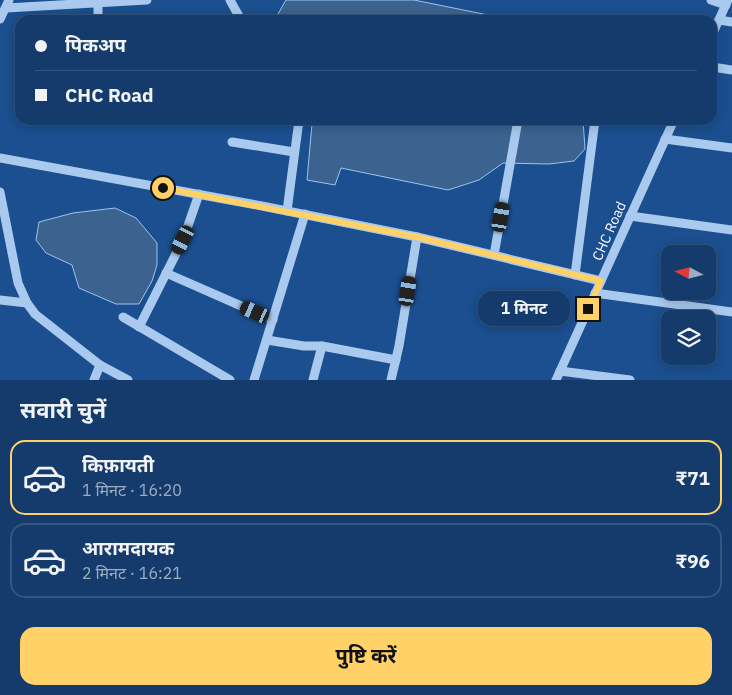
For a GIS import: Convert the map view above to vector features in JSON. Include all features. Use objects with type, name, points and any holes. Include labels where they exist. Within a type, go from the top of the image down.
[{"type":"street","points":[[0,19],[8,4],[147,0]]},
{"type":"street","points":[[230,0],[238,15]]},
{"type":"street","points":[[711,0],[727,2],[717,24]]},
{"type":"street","points":[[98,2],[98,15]]},
{"type":"street","points":[[719,20],[732,22]]},
{"type":"street","points":[[717,68],[732,70]]},
{"type":"street","points":[[287,211],[298,125]]},
{"type":"street","points":[[494,255],[517,125]]},
{"type":"street","points":[[575,275],[594,125]]},
{"type":"street","name":"CHC Road","points":[[558,376],[672,125]]},
{"type":"street","points":[[665,139],[732,148]]},
{"type":"street","points":[[232,142],[294,152]]},
{"type":"street","points":[[0,158],[305,214],[417,237],[601,281]]},
{"type":"street","points":[[0,192],[18,283],[27,303],[35,314],[100,365],[128,380]]},
{"type":"street","points":[[139,327],[183,240],[199,194]]},
{"type":"street","points":[[254,380],[305,214]]},
{"type":"street","points":[[630,216],[732,230]]},
{"type":"street","points":[[392,380],[417,237]]},
{"type":"street","points":[[166,272],[273,320]]},
{"type":"street","points":[[596,294],[732,312]]},
{"type":"street","points":[[0,300],[27,303]]},
{"type":"street","points":[[123,317],[230,380]]},
{"type":"street","points":[[267,340],[304,346],[322,346],[396,360]]},
{"type":"street","points":[[313,380],[322,346]]},
{"type":"street","points":[[94,380],[100,365]]},
{"type":"street","points":[[558,376],[630,380]]},
{"type":"water","points":[[286,0],[414,0],[488,15],[278,15]]},
{"type":"water","points":[[312,125],[583,125],[585,149],[574,161],[549,164],[503,163],[479,180],[448,190],[341,168],[335,185],[307,180]]},
{"type":"water","points":[[115,208],[136,218],[157,243],[157,265],[152,281],[139,304],[116,304],[79,288],[72,265],[46,253],[36,240],[39,222],[73,213]]},
{"type":"route","points":[[163,188],[417,237],[601,281],[588,309]]}]
